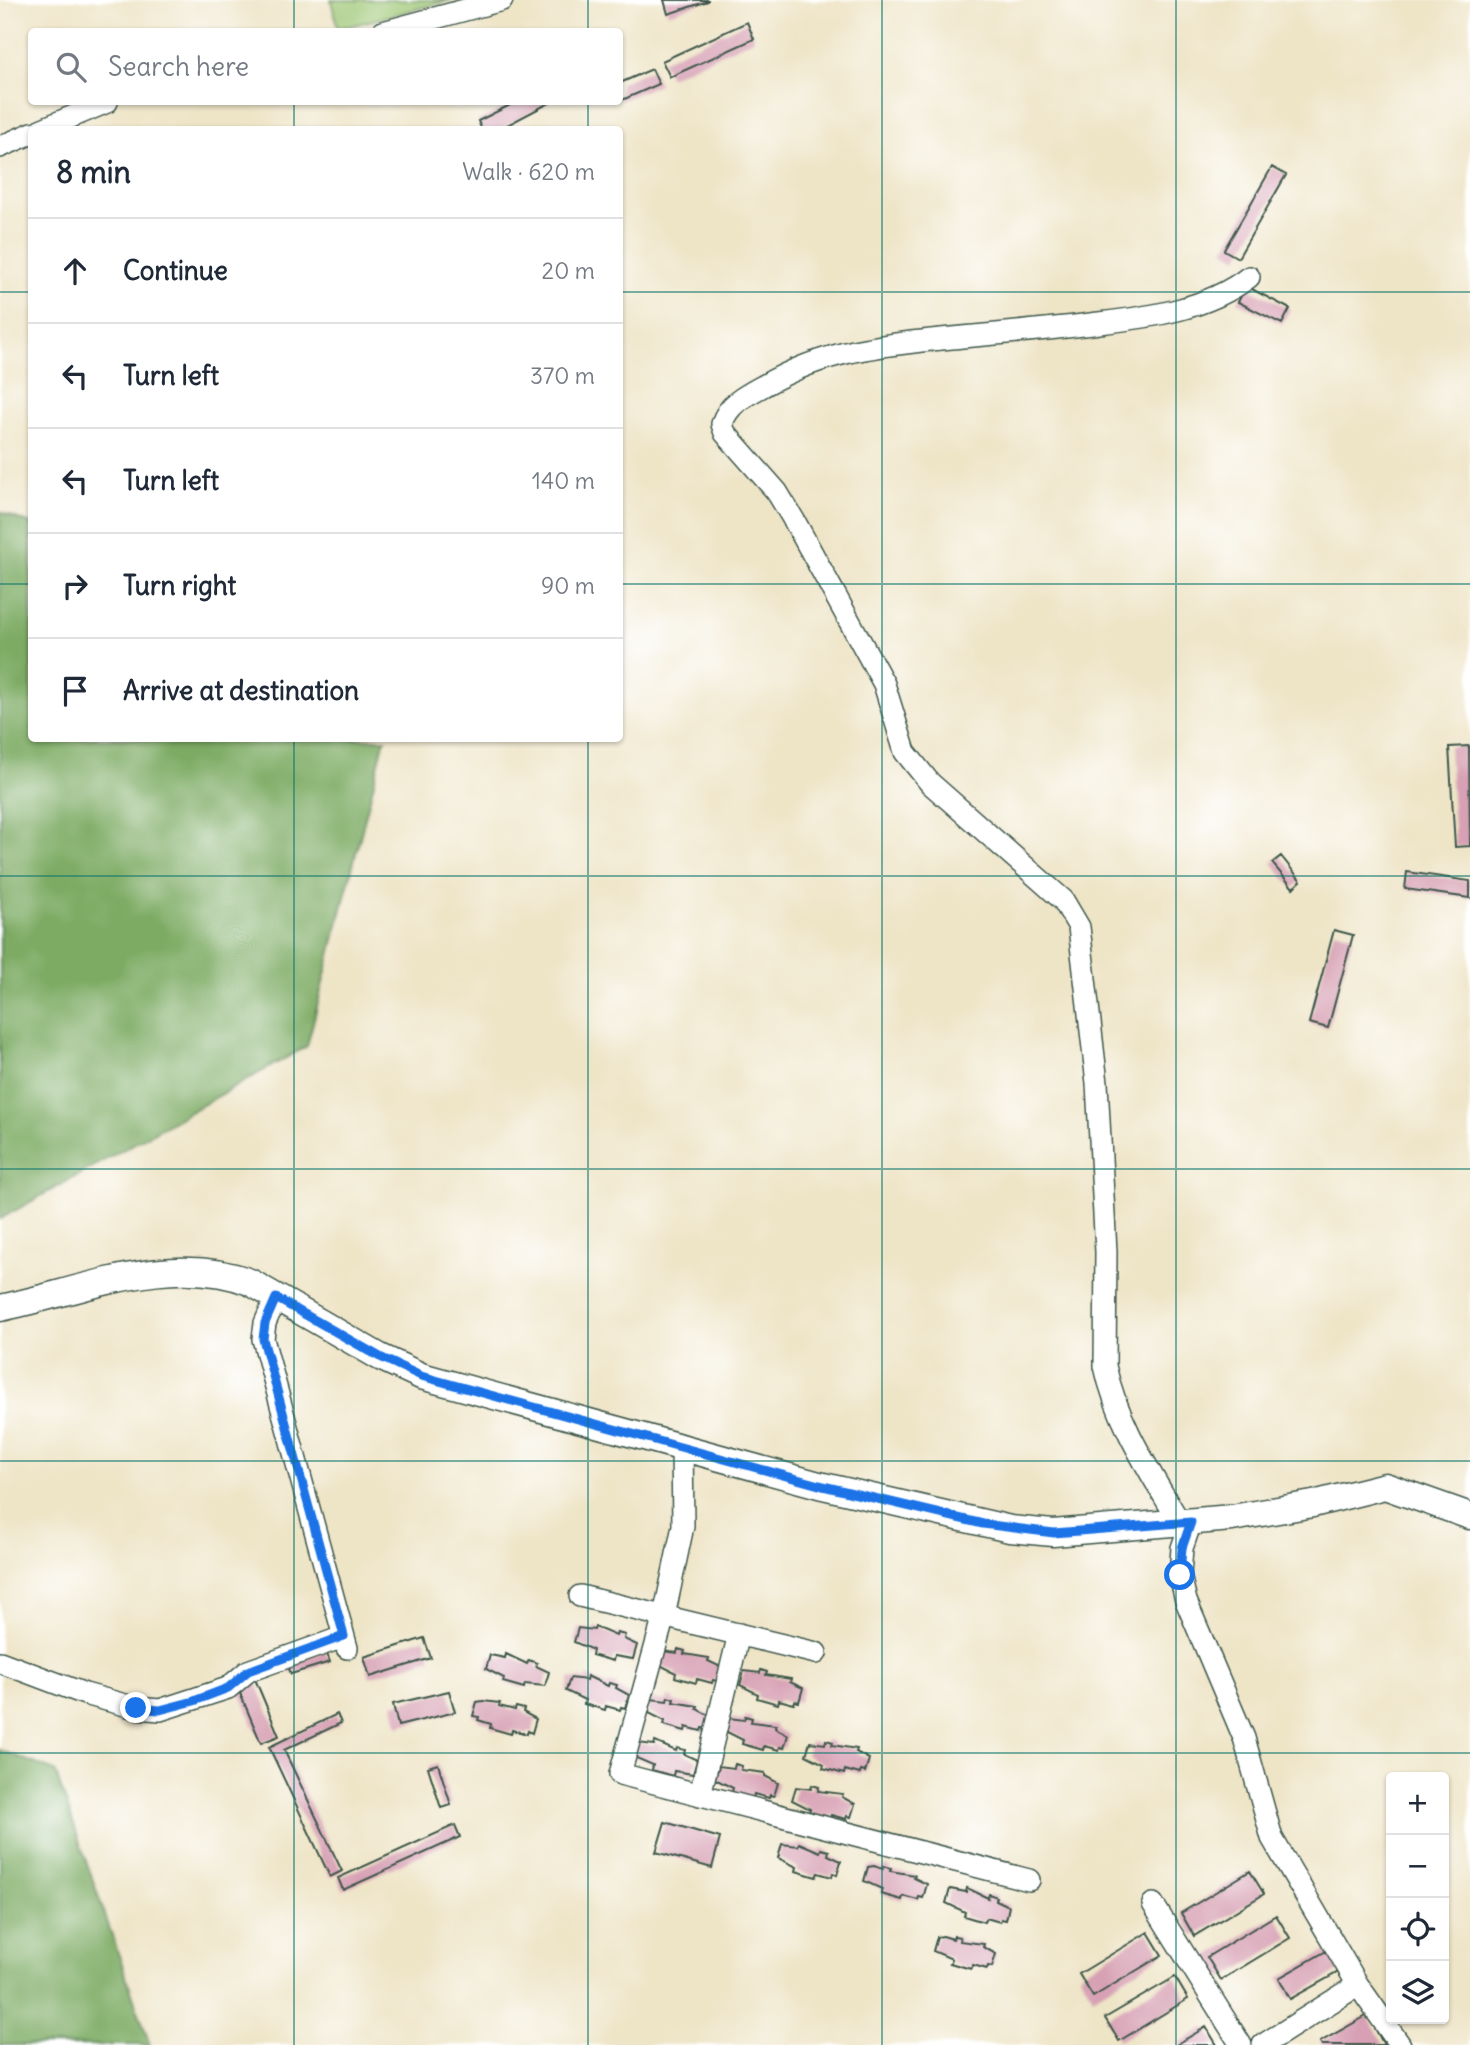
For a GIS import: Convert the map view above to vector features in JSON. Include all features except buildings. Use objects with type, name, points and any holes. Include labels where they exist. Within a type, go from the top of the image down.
[{"type":"street","points":[[398,28],[502,0]]},
{"type":"street","points":[[50,126],[100,105]]},
{"type":"street","points":[[0,146],[28,135]]},
{"type":"street","points":[[1249,277],[1229,293],[1199,304],[1132,319],[894,342],[840,353],[784,374],[756,389],[733,405],[722,424],[725,433],[777,492],[795,522],[884,684],[897,733],[913,764],[930,783],[1063,900],[1073,914],[1082,948],[1103,1155],[1105,1366],[1111,1392],[1134,1443],[1185,1523],[1180,1575],[1186,1601],[1244,1738],[1272,1838],[1358,1985],[1400,2045]]},
{"type":"street","points":[[0,1308],[135,1276],[194,1270],[231,1275],[380,1357],[421,1376],[682,1445],[819,1485],[1010,1529],[1054,1533],[1185,1523],[1313,1504],[1385,1486],[1470,1516]]},
{"type":"street","points":[[0,1661],[85,1694],[136,1708],[160,1710],[228,1688],[248,1671],[345,1642],[263,1339],[265,1323],[276,1298]]},
{"type":"street","points":[[682,1445],[683,1526],[664,1616],[620,1774],[1029,1880]]},
{"type":"street","points":[[580,1596],[816,1653]]},
{"type":"street","points":[[700,1795],[739,1634]]},
{"type":"street","points":[[1153,1904],[1241,2045]]},
{"type":"street","points":[[1263,2045],[1358,1985]]},
{"type":"green space","points":[[331,0],[452,0],[342,28],[338,28]]},
{"type":"green space","points":[[0,512],[28,523],[28,742],[384,742],[307,1046],[0,1219]]},
{"type":"green space","points":[[0,1750],[55,1771],[150,2045],[0,2045]]},
{"type":"route","points":[[136,1708],[160,1710],[194,1701],[228,1688],[248,1671],[344,1636],[263,1339],[265,1323],[276,1298],[380,1357],[421,1376],[682,1445],[819,1485],[1010,1529],[1054,1533],[1082,1532],[1191,1522],[1182,1548],[1180,1575]]}]
